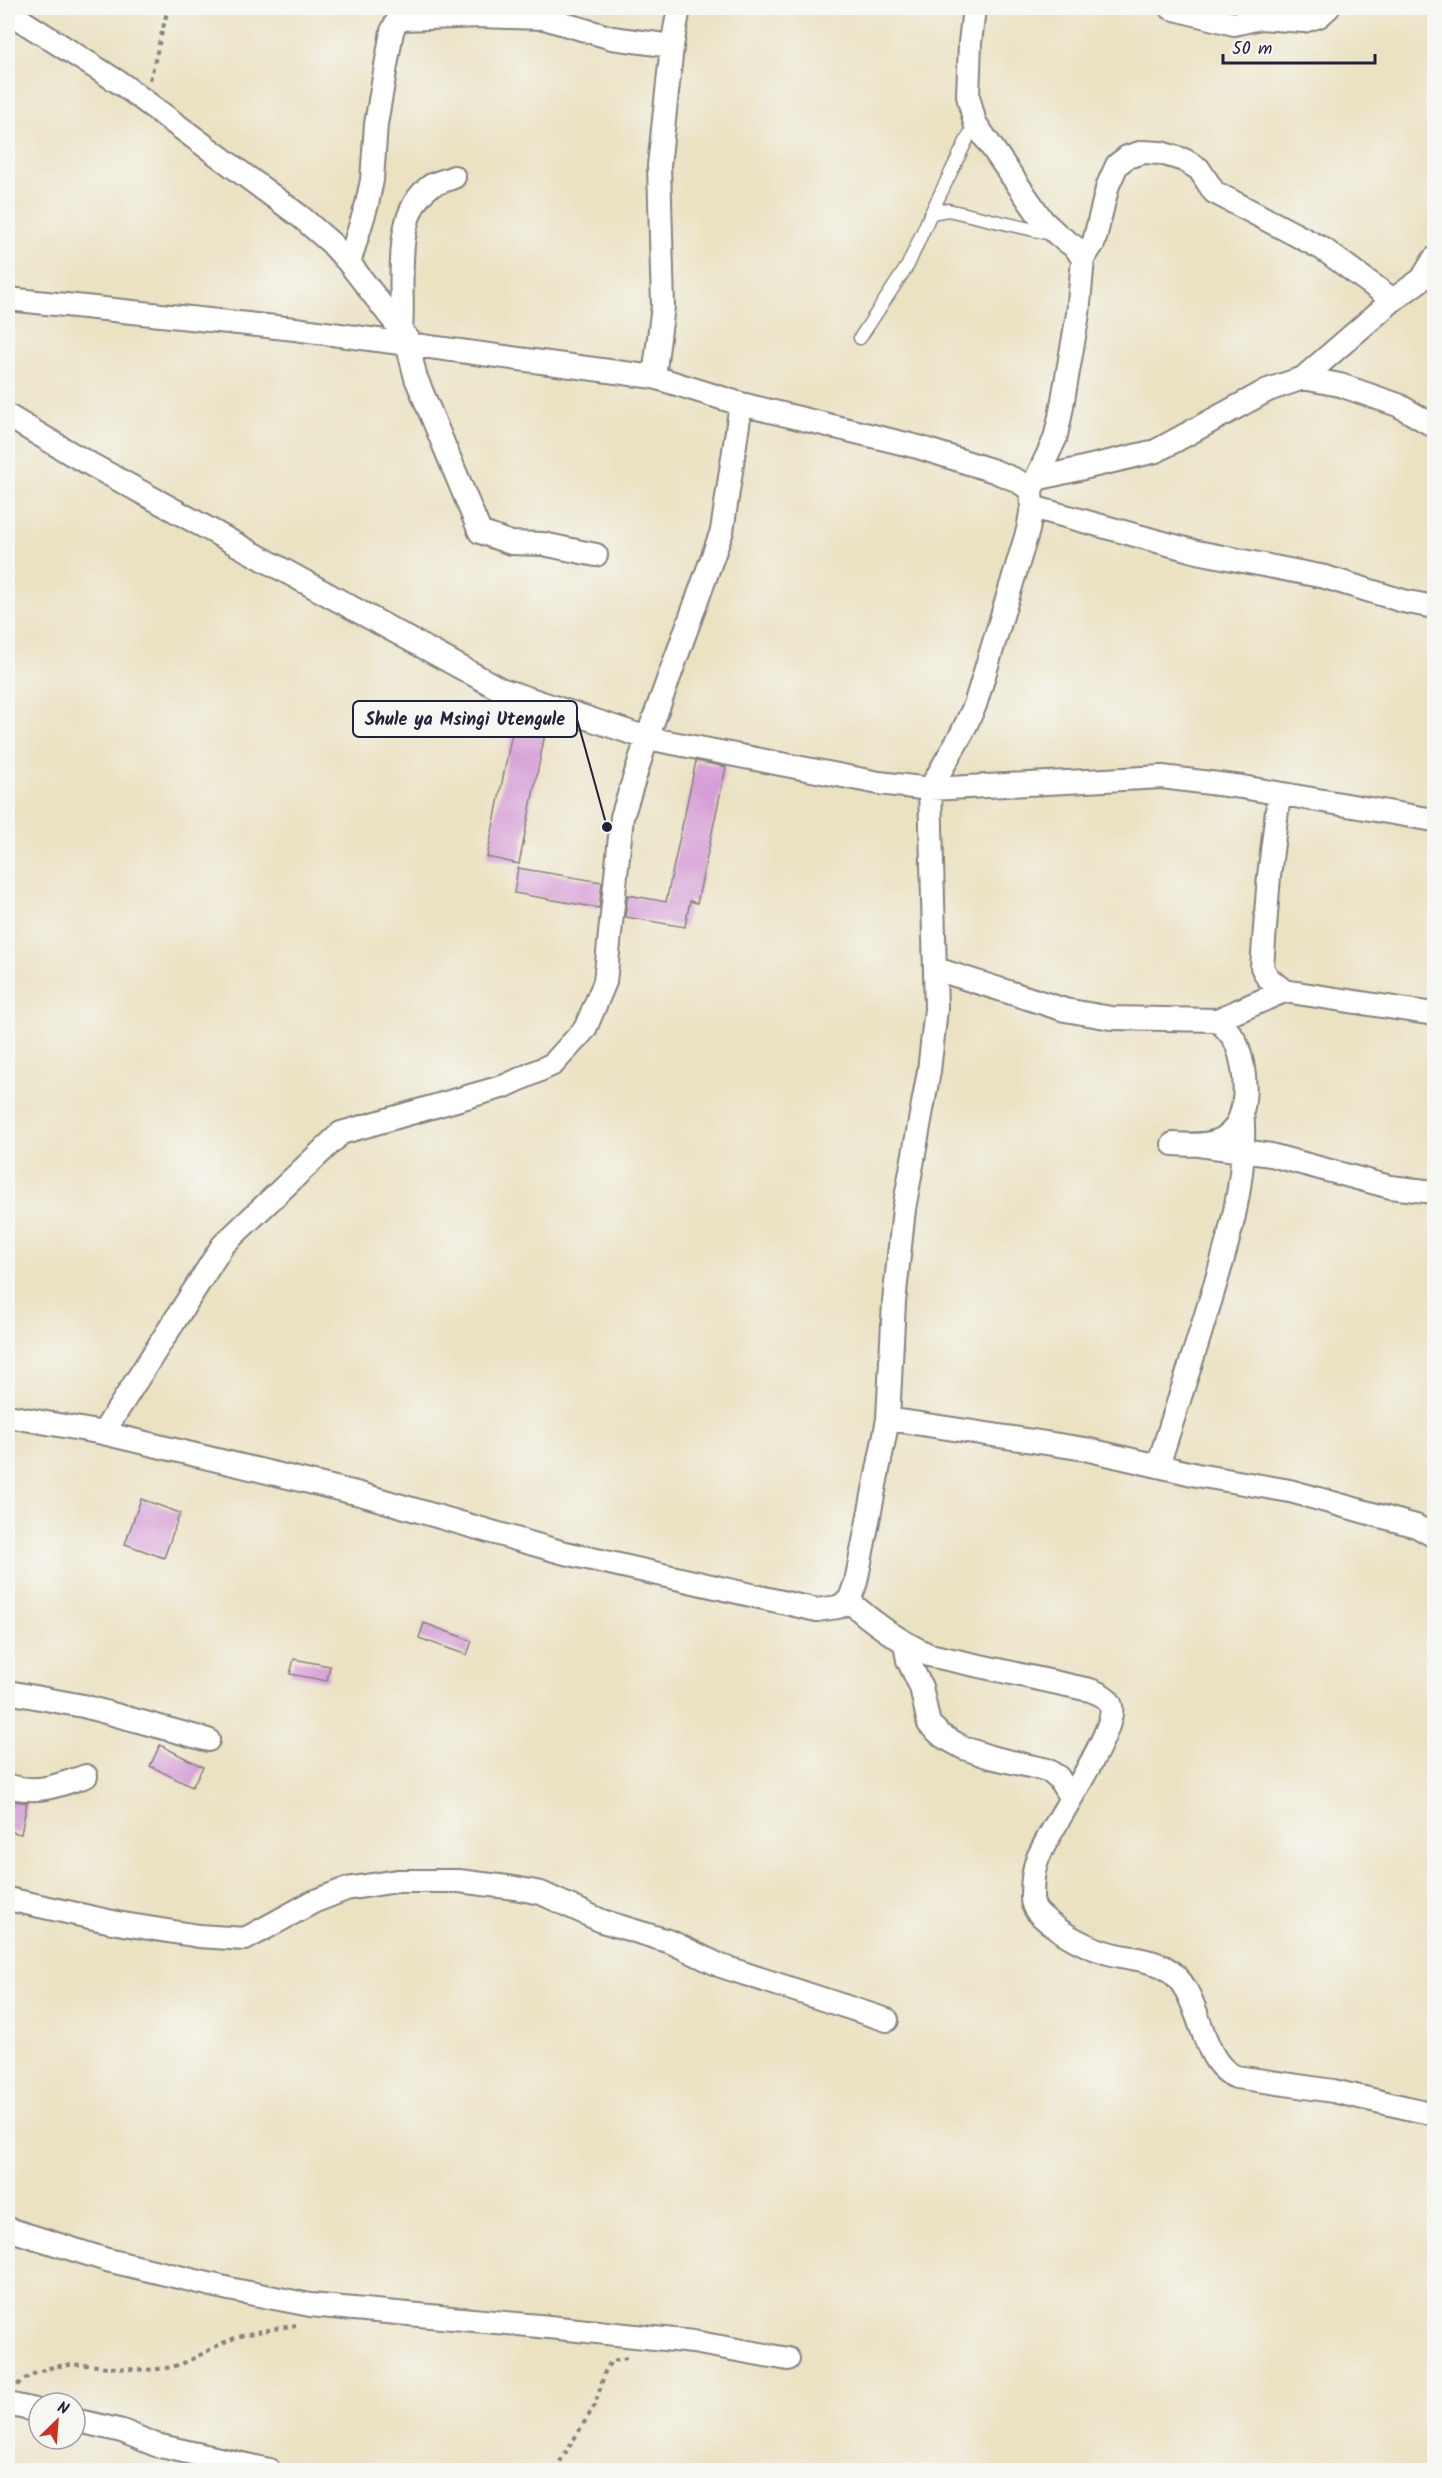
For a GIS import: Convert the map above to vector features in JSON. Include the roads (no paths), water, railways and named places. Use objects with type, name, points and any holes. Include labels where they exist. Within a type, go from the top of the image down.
[{"type":"street","points":[[654,377],[663,306],[659,166],[672,46],[680,8]]},
{"type":"street","points":[[974,8],[968,96],[975,123],[1042,221],[1076,248],[1083,259]]},
{"type":"street","points":[[1171,8],[1234,24],[1260,18],[1304,21],[1318,16],[1328,8]]},
{"type":"street","points":[[8,12],[146,102],[302,217],[349,263],[406,339]]},
{"type":"street","points":[[349,263],[372,180],[376,124],[392,31],[396,23],[403,19],[420,17],[544,18],[612,38],[672,46]]},
{"type":"street","points":[[9,1418],[104,1433],[360,1494],[596,1560],[817,1610],[838,1606],[849,1601],[856,1582],[888,1419],[894,1302],[902,1232],[929,1071],[936,1009],[930,789],[975,705],[1028,530],[1033,492],[1055,439],[1078,314],[1083,259],[1094,242],[1108,185],[1117,165],[1126,157],[1143,152],[1161,153],[1184,160],[1199,169],[1214,192],[1323,249],[1393,300]]},
{"type":"street","points":[[454,177],[432,185],[419,198],[409,214],[403,243],[403,308],[406,339],[416,378],[480,532],[511,543],[543,544],[596,555]]},
{"type":"street","points":[[1033,492],[1156,451],[1268,390],[1303,378],[1393,300],[1422,279],[1434,259]]},
{"type":"street","points":[[8,299],[406,339],[654,377],[741,404],[918,447],[994,471],[1016,480],[1033,492],[1197,552],[1325,577],[1434,608]]},
{"type":"street","points":[[1303,378],[1340,385],[1398,405],[1434,426]]},
{"type":"street","points":[[104,1433],[224,1245],[341,1133],[505,1086],[553,1064],[585,1029],[604,982],[622,817],[647,738],[722,531],[741,404]]},
{"type":"street","points":[[8,416],[70,453],[500,689],[647,738],[879,783],[930,789],[1162,777],[1434,820]]},
{"type":"street","points":[[1279,794],[1264,924],[1262,968],[1267,977],[1284,991],[1434,1014]]},
{"type":"street","points":[[936,969],[1065,1011],[1111,1018],[1217,1020],[1284,991]]},
{"type":"street","points":[[1158,1466],[1231,1233],[1244,1151],[1242,1110],[1244,1074],[1237,1044],[1217,1020]]},
{"type":"street","points":[[1199,1145],[1220,1140],[1231,1132],[1242,1110]]},
{"type":"street","points":[[1173,1144],[1199,1145],[1271,1155],[1390,1187],[1434,1192]]},
{"type":"street","points":[[888,1419],[1085,1449],[1158,1466],[1290,1491],[1416,1526],[1434,1536]]},
{"type":"street","points":[[849,1601],[865,1616],[905,1644],[928,1655],[1090,1690],[1108,1700],[1112,1706],[1111,1722],[1049,1833],[1036,1862],[1032,1900],[1035,1910],[1044,1918],[1091,1948],[1162,1966],[1180,1978],[1215,2058],[1226,2073],[1236,2077],[1333,2091],[1434,2114]]},
{"type":"street","points":[[905,1644],[908,1660],[921,1687],[929,1724],[942,1736],[964,1748],[990,1757],[1047,1770],[1058,1777],[1070,1797]]},
{"type":"street","points":[[8,1692],[83,1706],[208,1740]]},
{"type":"street","points":[[8,1786],[26,1791],[44,1791],[86,1776]]},
{"type":"street","points":[[8,1899],[117,1923],[199,1936],[244,1938],[313,1902],[346,1889],[397,1881],[459,1881],[515,1888],[541,1893],[602,1921],[671,1942],[721,1966],[887,2020]]},
{"type":"street","points":[[8,2229],[107,2259],[229,2289],[310,2305],[681,2341],[788,2359]]},
{"type":"street","points":[[11,2395],[27,2404]]},
{"type":"street","points":[[87,2423],[122,2431],[156,2445],[269,2470]]},
{"type":"lane","points":[[860,338],[908,265],[975,123]]},
{"type":"lane","points":[[931,213],[948,210],[1058,235]]},
{"type":"place","name":"Shule ya Msingi Utengule","points":[[607,827]]}]
